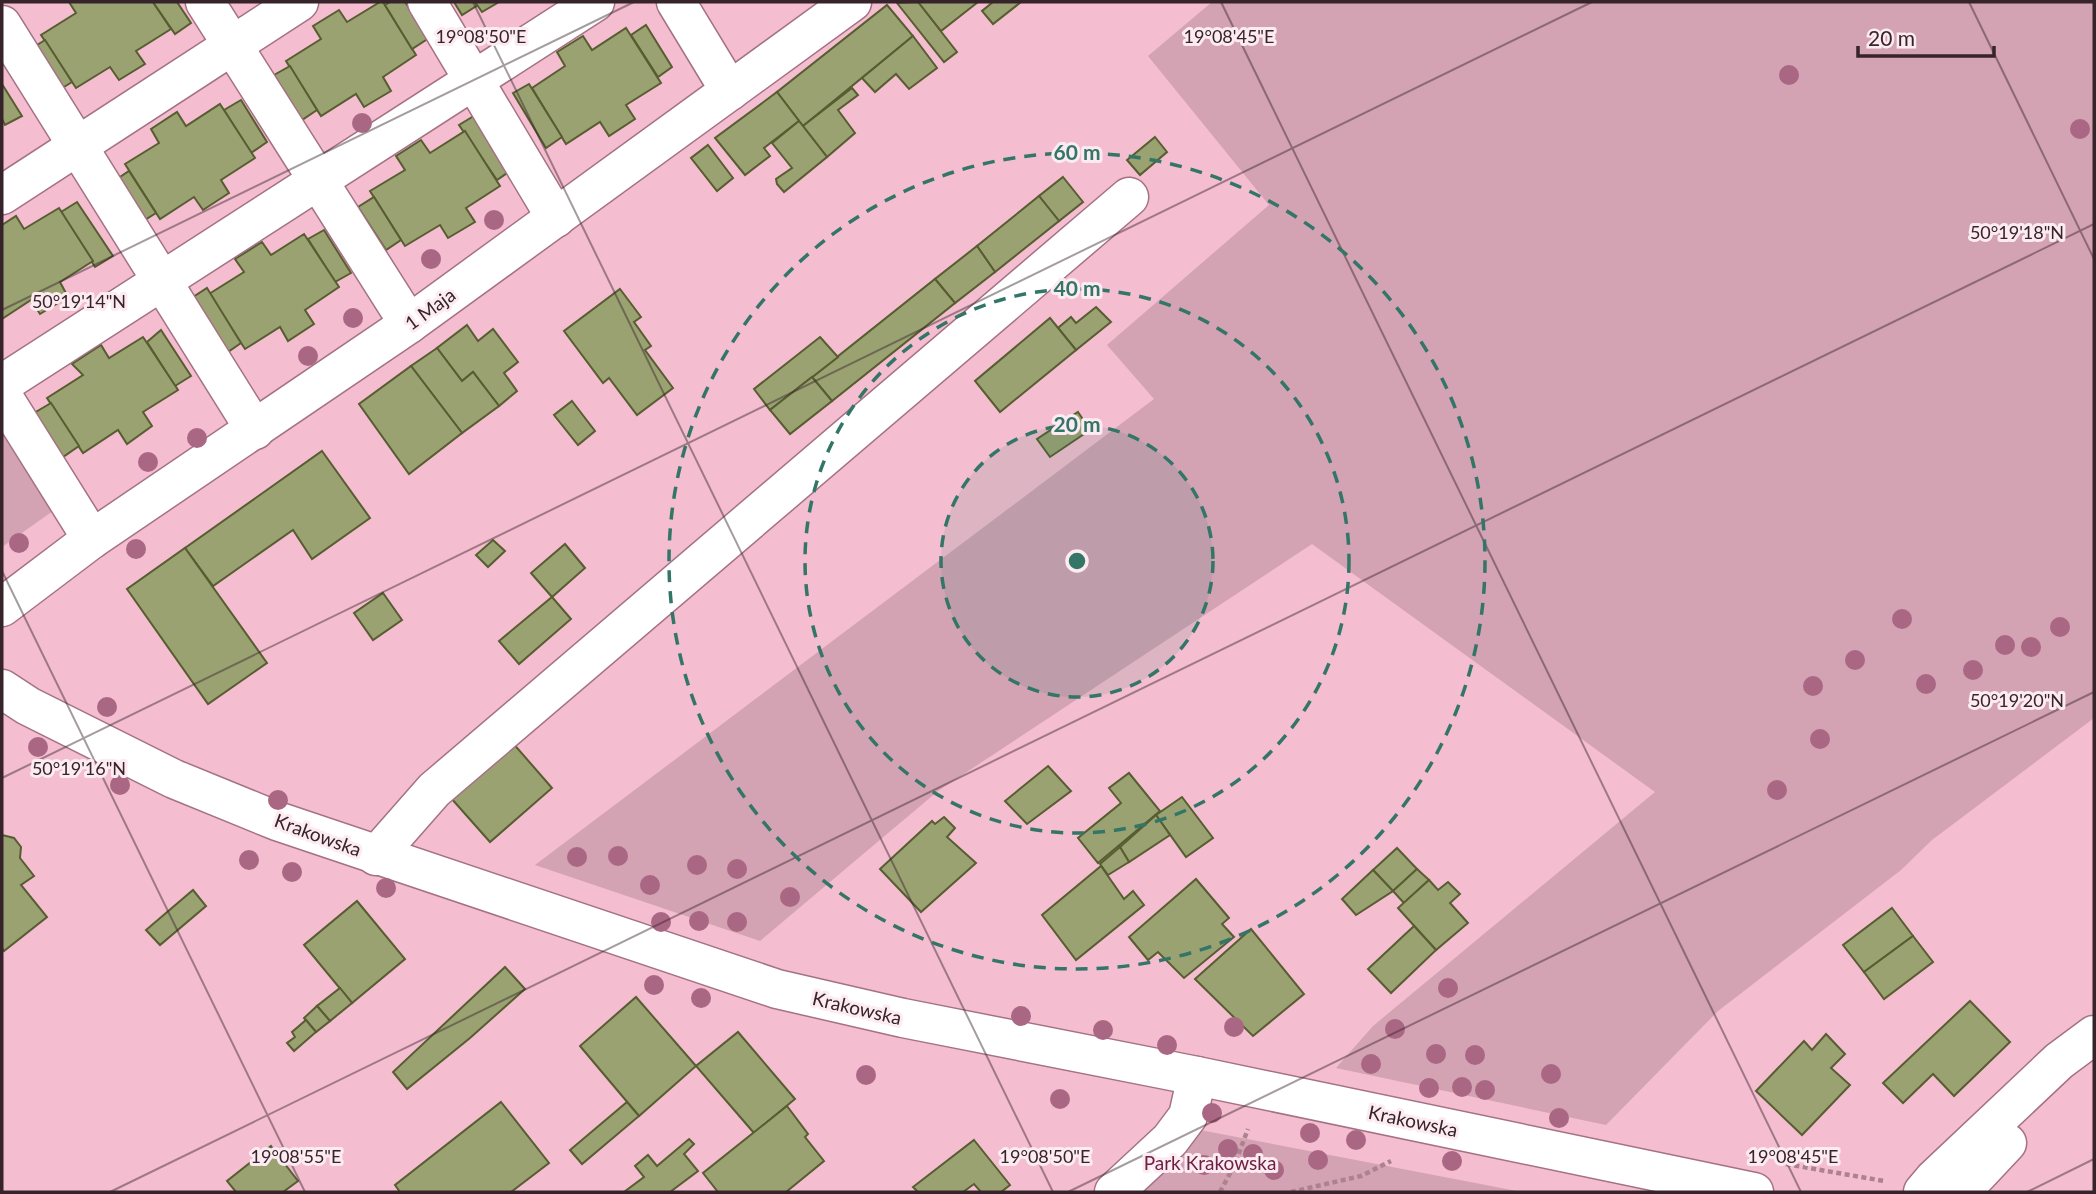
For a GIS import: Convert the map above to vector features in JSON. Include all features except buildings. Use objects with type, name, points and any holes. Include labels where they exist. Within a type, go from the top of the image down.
[{"type":"street","points":[[205,2],[409,324]]},
{"type":"street","points":[[2,195],[299,2]]},
{"type":"street","points":[[427,2],[556,218]]},
{"type":"street","points":[[2,384],[595,2]]},
{"type":"street","points":[[676,2],[730,91]]},
{"type":"street","name":"1 Maja","points":[[2,607],[92,539],[409,324],[852,2]]},
{"type":"street","points":[[2,25],[255,429]]},
{"type":"street","points":[[376,856],[434,790],[1129,197]]},
{"type":"street","points":[[2,395],[92,539]]},
{"type":"street","name":"Krakowska","points":[[2,689],[28,706],[174,779],[277,821],[777,989],[903,1018],[1754,1192]]},
{"type":"street","points":[[1936,1191],[2059,1061],[2094,1035]]},
{"type":"street","points":[[1936,1191],[1988,1162],[2061,1091],[2094,1065]]},
{"type":"street","points":[[1114,1192],[1170,1140],[1188,1116],[1197,1076]]},
{"type":"path","points":[[1220,1192],[1234,1166],[1249,1125]]},
{"type":"path","points":[[1291,1192],[1361,1176],[1392,1161]]},
{"type":"path","points":[[1779,1163],[1936,1191]]},
{"type":"green space","points":[[1212,2],[2094,2],[2094,718],[1932,840],[1901,870],[1718,1011],[1606,1125],[1336,1068],[1373,1026],[1655,792],[1312,544],[938,791],[760,941],[535,865],[1154,399],[1107,345],[1269,205],[1148,56]]},
{"type":"green space","points":[[2,416],[60,506],[2,547]]},
{"type":"green space","name":"Park Krakowska","points":[[1200,1130],[1522,1192],[1137,1192]]}]
